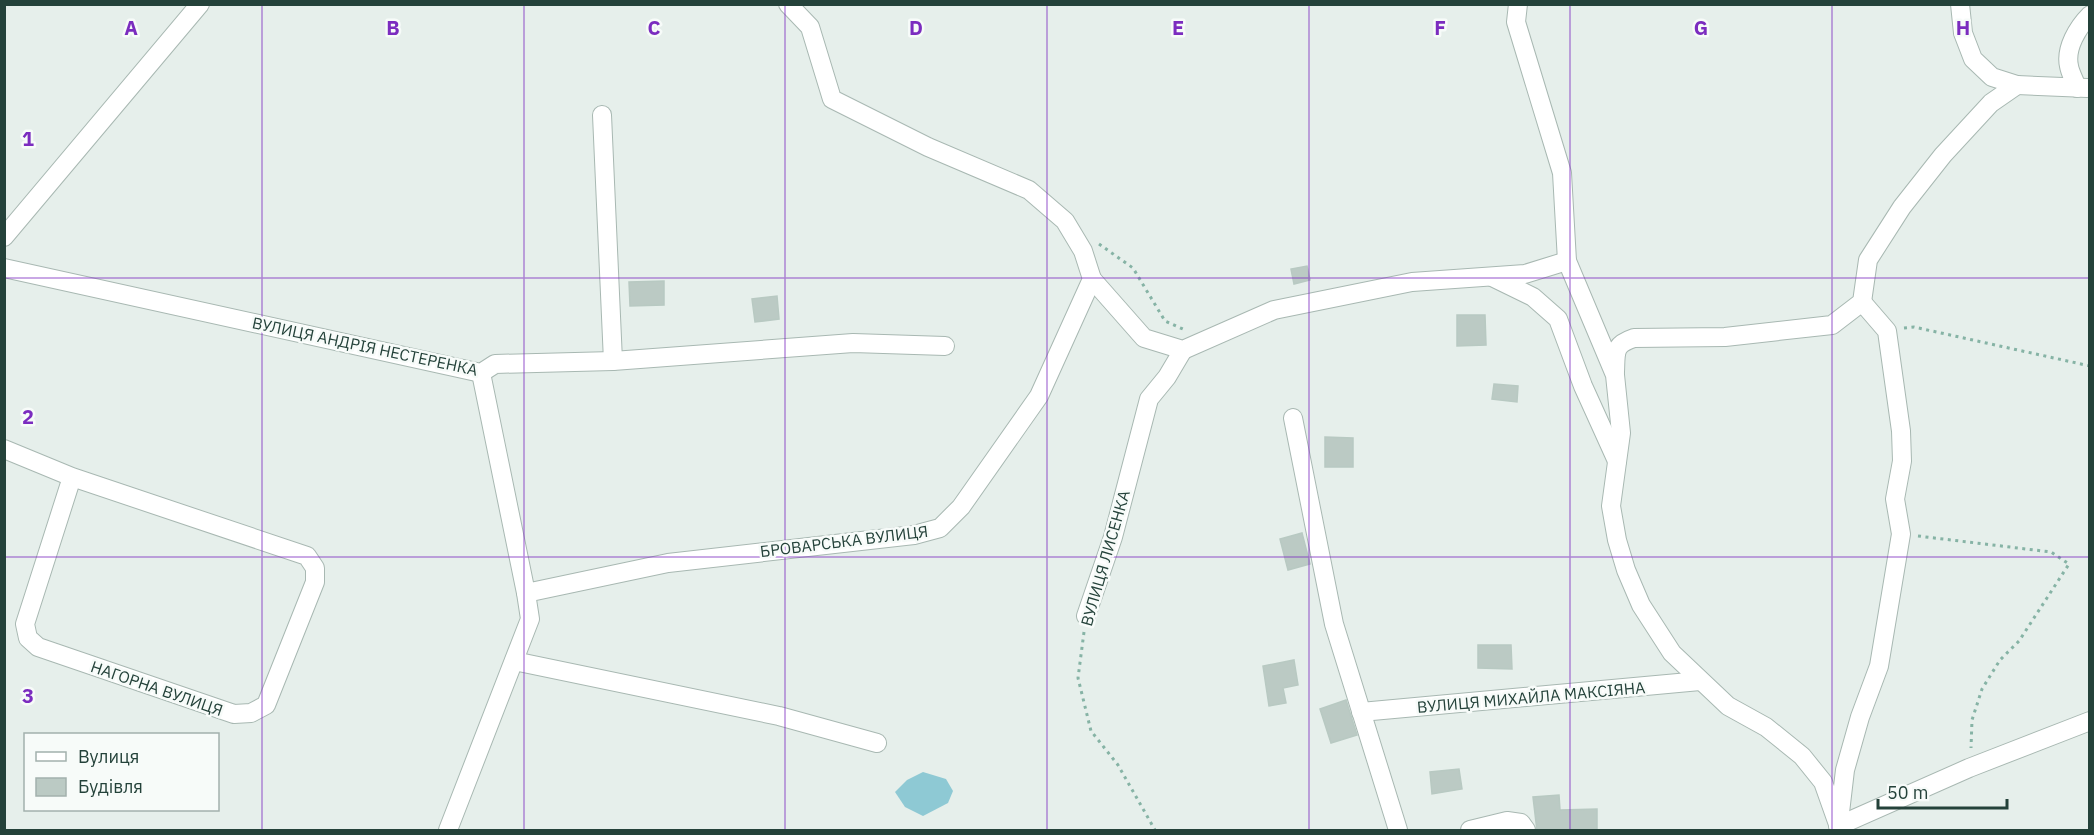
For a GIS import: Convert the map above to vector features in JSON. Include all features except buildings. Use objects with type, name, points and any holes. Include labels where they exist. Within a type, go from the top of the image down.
[{"type":"street","points":[[4,237],[200,4]]},
{"type":"street","points":[[788,4],[810,27],[832,99],[928,147],[1029,190],[1065,221],[1083,251],[1092,279],[1144,338],[1183,350],[1274,310],[1412,282],[1525,274],[1567,261]]},
{"type":"street","points":[[1518,4],[1516,22],[1562,173],[1567,261],[1615,375]]},
{"type":"street","points":[[1960,4],[1963,33],[1973,59],[1992,77],[2017,85],[2083,88]]},
{"type":"street","points":[[2083,88],[2068,65],[2078,26],[2090,15]]},
{"type":"street","points":[[1839,829],[1823,782],[1802,756],[1766,727],[1728,706],[1701,681],[1672,653],[1641,606],[1617,540],[1611,506],[1621,433],[1615,375],[1616,349],[1623,341],[1634,338],[1725,337],[1832,325],[1862,302],[1868,260],[1902,207],[1943,155],[1991,103],[2017,85]]},
{"type":"street","points":[[602,115],[613,361]]},
{"type":"street","name":"ВУЛИЦЯ АНДРІЯ НЕСТЕРЕНКА","points":[[4,268],[481,373],[495,363],[613,361],[854,343],[945,346]]},
{"type":"street","points":[[1491,276],[1533,297],[1558,319],[1583,386],[1617,461]]},
{"type":"street","name":"БРОВАРСЬКА ВУЛИЦЯ","points":[[525,593],[668,562],[914,535],[940,528],[961,507],[1039,396],[1092,279]]},
{"type":"street","points":[[1839,829],[1845,770],[1860,717],[1879,666],[1901,534],[1895,499],[1902,461],[1901,431],[1887,331],[1862,302]]},
{"type":"street","name":"ВУЛИЦЯ ЛИСЕНКА","points":[[1086,616],[1113,537],[1149,399],[1167,377],[1183,350]]},
{"type":"street","points":[[448,831],[530,619],[481,373]]},
{"type":"street","points":[[1293,418],[1334,624],[1398,831]]},
{"type":"street","name":"НАГОРНА ВУЛИЦЯ","points":[[4,449],[72,477],[307,556],[315,568],[315,582],[266,705],[251,713],[234,714],[38,647],[28,638],[25,624],[72,477]]},
{"type":"street","points":[[514,661],[779,716],[877,742]]},
{"type":"street","name":"ВУЛИЦЯ МИХАЙЛА МАКСІЯНА","points":[[1361,712],[1701,681]]},
{"type":"street","points":[[1839,829],[1969,768],[2090,721]]},
{"type":"street","points":[[1470,831],[1507,821],[1521,823],[1526,831]]},
{"type":"path","points":[[1094,241],[1133,268],[1165,321],[1204,340]]},
{"type":"path","points":[[1887,331],[1914,327],[2090,366]]},
{"type":"path","points":[[1901,534],[2051,552],[2068,564],[2019,641],[2000,660],[1982,690],[1972,720],[1969,768]]},
{"type":"path","name":"ВУЛИЦЯ ЛИСЕНКА","points":[[1086,616],[1078,678],[1091,731],[1118,765],[1155,831]]},
{"type":"water","points":[[923,772],[946,779],[953,791],[948,803],[923,816],[905,807],[895,792],[907,780]]}]
